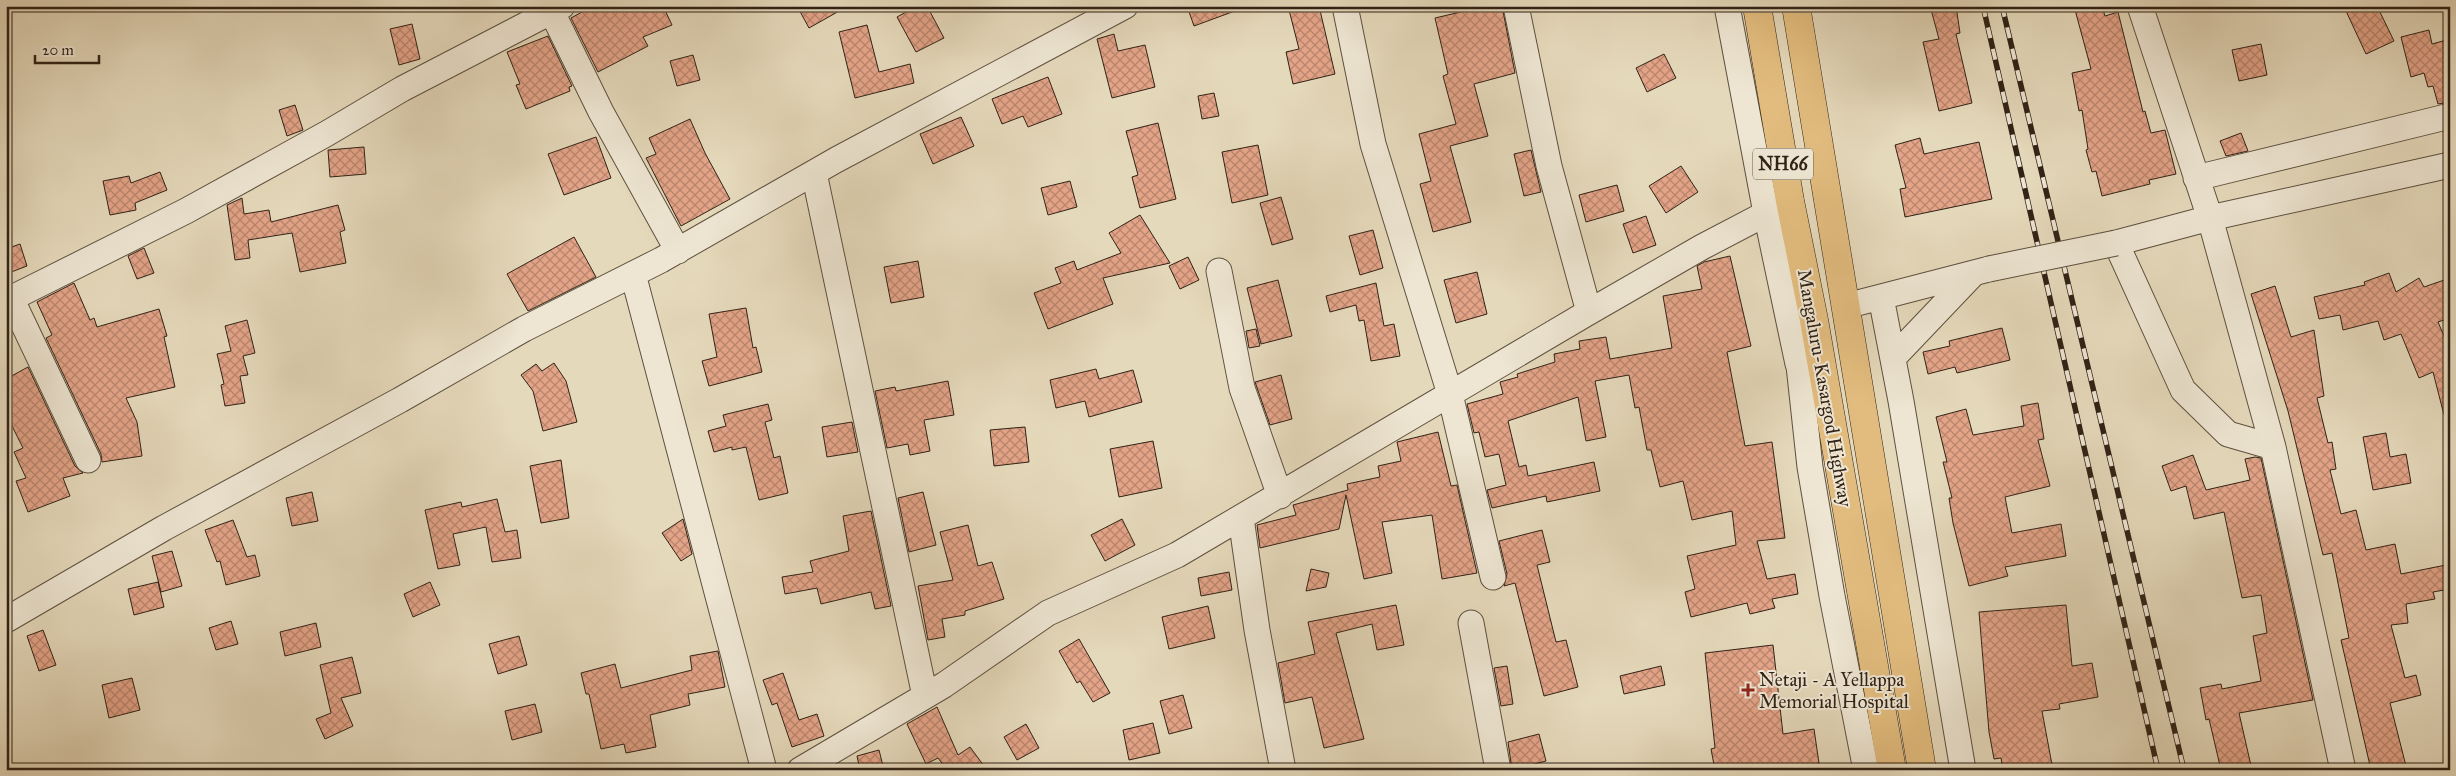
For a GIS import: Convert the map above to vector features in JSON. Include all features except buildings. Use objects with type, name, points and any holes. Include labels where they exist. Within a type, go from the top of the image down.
[{"type":"highway","name":"Mangaluru-Kasargod Highway","points":[[1757,6],[1778,207],[1814,320],[1892,770]]},
{"type":"highway","name":"Mangaluru-Kasargod Highway","points":[[1796,6],[1922,770]]},
{"type":"street","points":[[6,620],[164,528],[400,400],[524,329],[678,251],[729,220],[767,201],[814,173],[1126,6]]},
{"type":"street","points":[[1345,6],[1373,144],[1450,394],[1493,577]]},
{"type":"street","points":[[1516,6],[1549,166],[1589,312]]},
{"type":"street","points":[[1727,6],[1778,207],[1810,467],[1832,596],[1866,770]]},
{"type":"street","points":[[2140,6],[2210,218],[2273,447],[2343,770]]},
{"type":"street","points":[[88,460],[8,299],[193,207],[326,134],[402,89],[554,8],[602,112],[678,251]]},
{"type":"street","points":[[2196,178],[2450,116]]},
{"type":"street","points":[[1846,306],[1981,271],[2450,165]]},
{"type":"street","points":[[814,173],[925,696]]},
{"type":"street","points":[[800,770],[925,696],[1048,613],[1176,555],[1280,496],[1589,312],[1702,247],[1778,207]]},
{"type":"street","points":[[2116,242],[2183,390],[2228,434],[2273,447]]},
{"type":"street","points":[[1218,271],[1242,388],[1280,496]]},
{"type":"street","points":[[1893,358],[1981,271]]},
{"type":"street","points":[[634,274],[764,770]]},
{"type":"street","points":[[1882,297],[1963,770]]},
{"type":"street","points":[[1799,366],[1814,320]]},
{"type":"street","points":[[1241,518],[1257,630],[1283,770]]},
{"type":"street","points":[[1471,623],[1498,770]]},
{"type":"railway","points":[[1983,6],[2158,770]]},
{"type":"railway","points":[[2002,6],[2184,770]]},
{"type":"place","name":"Netaji - A Yellappa Memorial Hospital","points":[[1748,690]]}]
